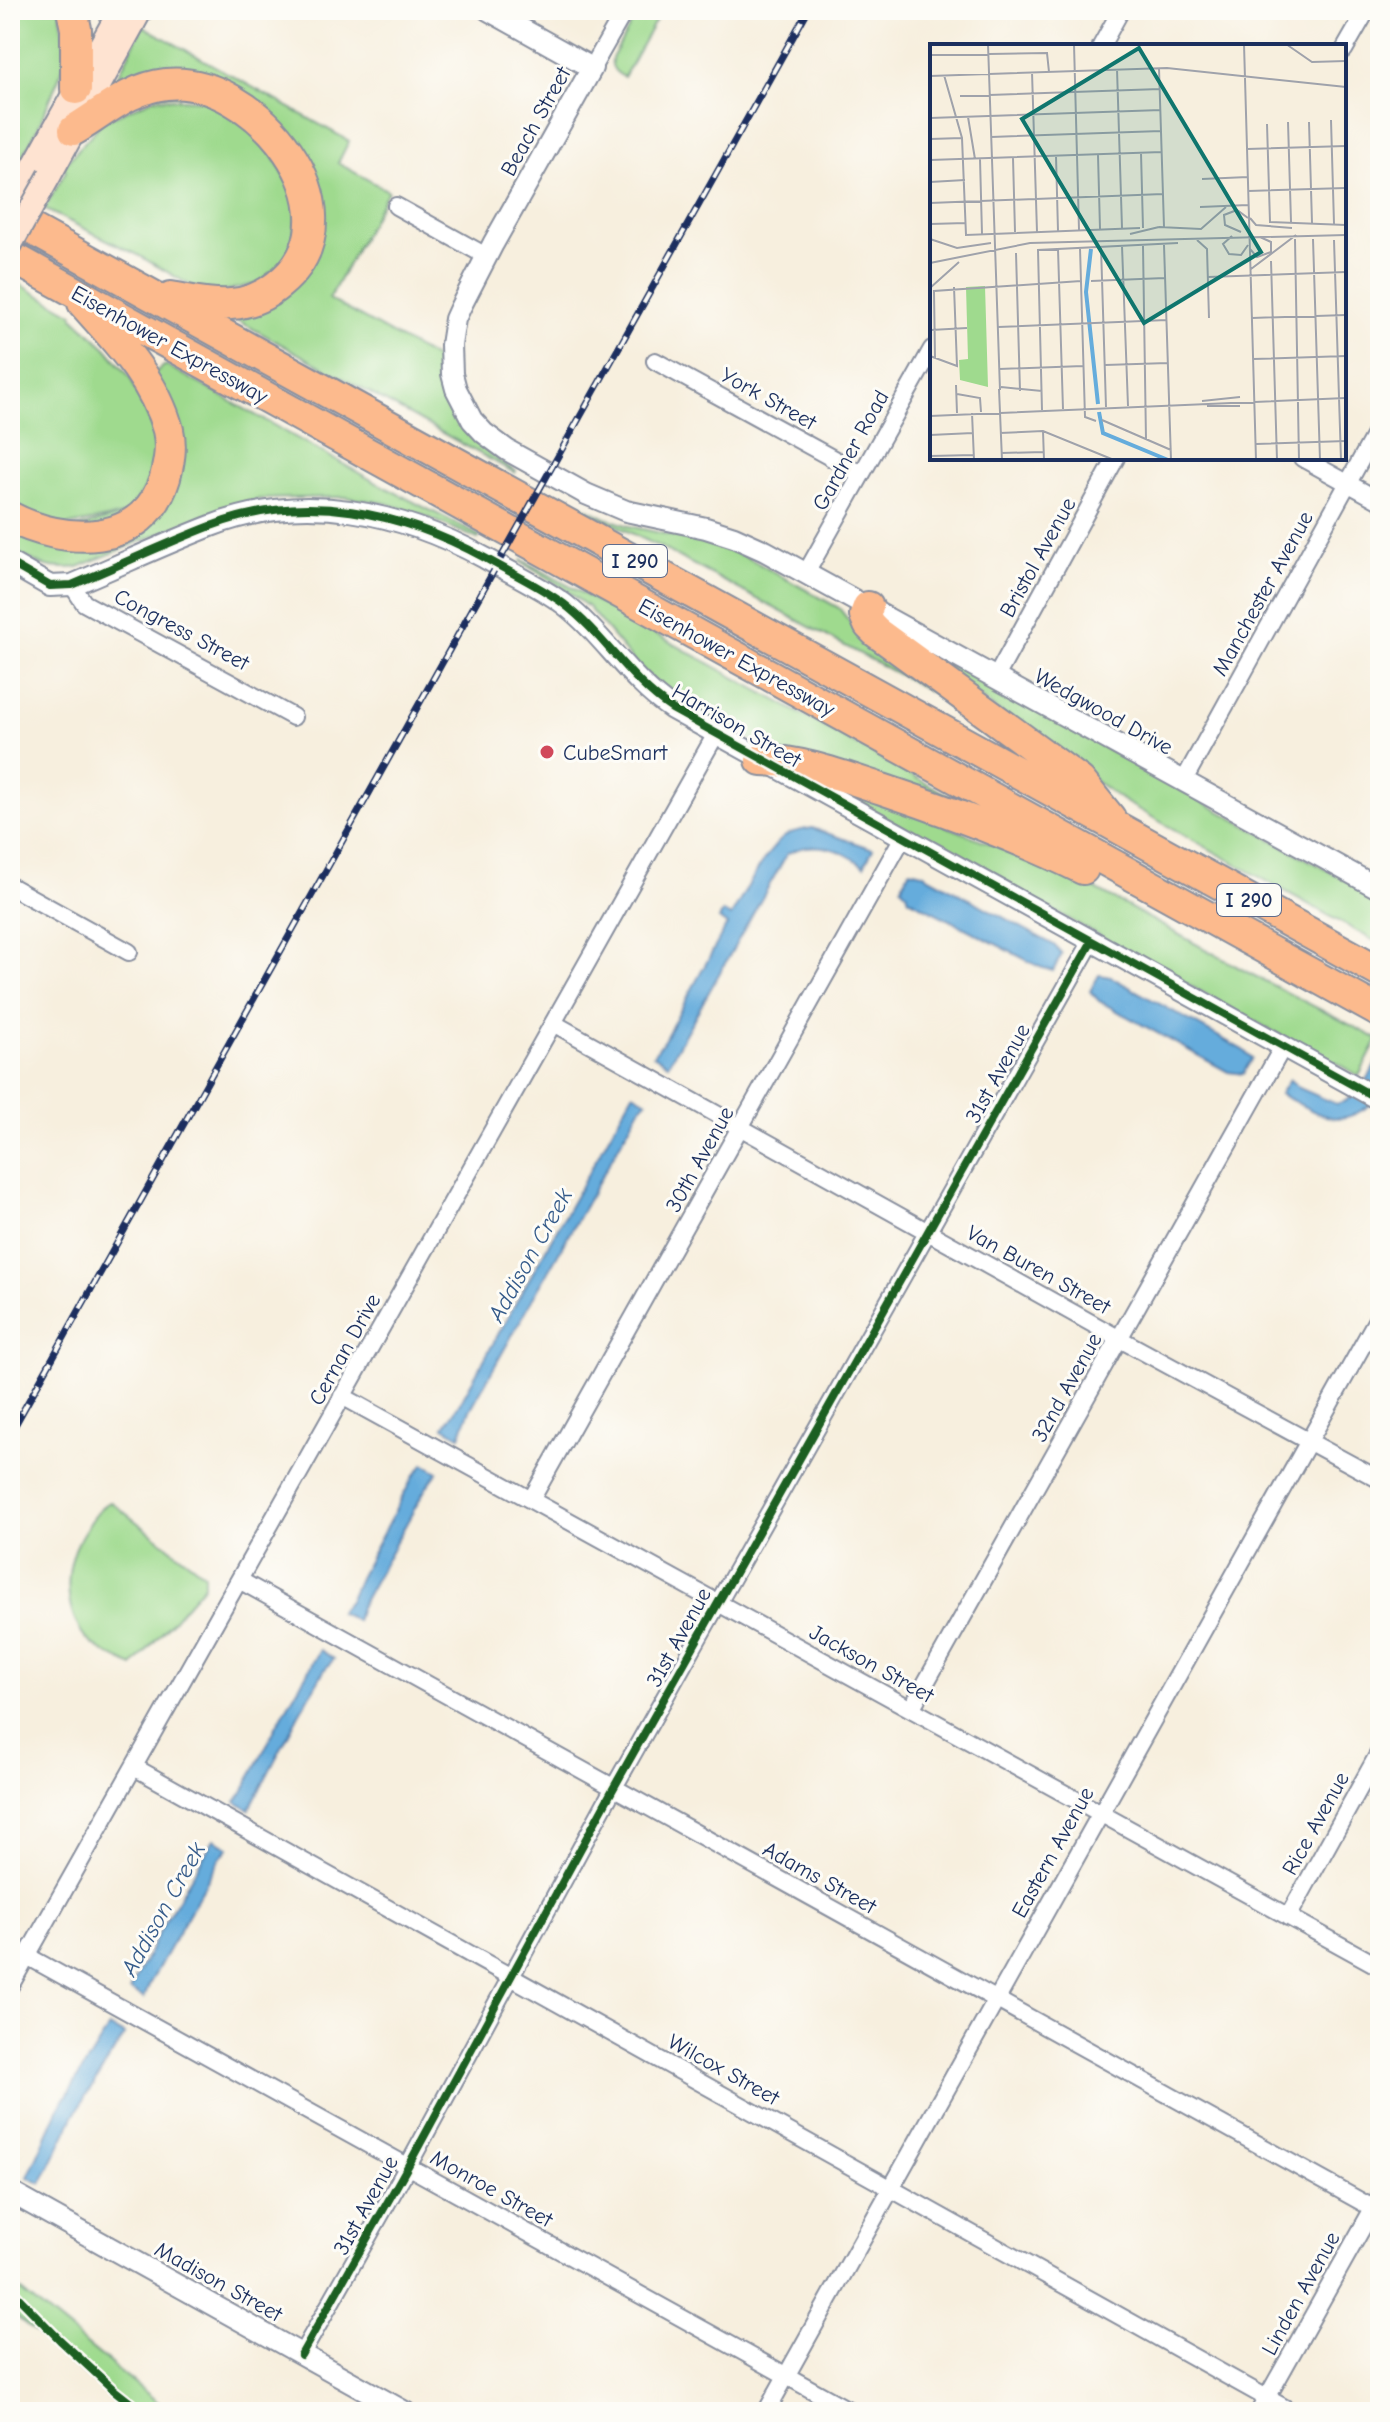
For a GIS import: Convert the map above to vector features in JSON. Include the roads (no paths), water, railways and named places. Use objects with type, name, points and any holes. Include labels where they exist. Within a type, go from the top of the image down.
[{"type":"highway","points":[[72,10],[76,29],[76,89]]},
{"type":"highway","points":[[74,130],[140,90],[168,84],[190,85],[234,100],[254,114],[274,132],[298,170],[309,210],[309,229],[298,263],[276,287],[254,299],[216,305],[151,294]]},
{"type":"highway","name":"Eisenhower Expressway","points":[[10,217],[1380,972]]},
{"type":"highway","name":"Eisenhower Expressway","points":[[10,256],[1377,1010]]},
{"type":"highway","points":[[10,517],[33,528],[63,536],[96,537],[127,527],[144,513],[164,482],[171,448],[159,405],[144,377],[71,289]]},
{"type":"highway","points":[[868,607],[865,615],[876,632],[1080,781],[1118,829]]},
{"type":"highway","points":[[761,760],[806,765],[911,799],[1023,840],[1124,890],[1190,907]]},
{"type":"main road","points":[[10,246],[76,89],[120,10]]},
{"type":"main road","points":[[10,208],[74,130],[141,10]]},
{"type":"street","points":[[488,10],[592,68]]},
{"type":"street","name":"Beach Street","points":[[625,10],[486,256],[455,319],[451,345],[456,389],[467,413],[484,433],[507,450],[605,503],[647,517],[706,528],[734,537],[806,573]]},
{"type":"street","points":[[1102,44],[1121,10]]},
{"type":"street","points":[[1346,47],[1367,10]]},
{"type":"street","points":[[396,206],[486,256]]},
{"type":"street","name":"Gardner Road","points":[[806,573],[930,353]]},
{"type":"street","name":"York Street","points":[[655,361],[861,474]]},
{"type":"street","name":"Manchester Avenue","points":[[1183,782],[1380,425]]},
{"type":"street","name":"Bristol Avenue","points":[[996,677],[1115,460]]},
{"type":"street","points":[[1306,460],[1380,501]]},
{"type":"street","name":"Harrison Street","points":[[72,585],[212,526],[242,517],[296,509],[346,509],[372,514],[398,520],[448,539],[549,594],[579,617],[652,695],[716,734],[1380,1100]]},
{"type":"street","points":[[10,563],[50,586],[72,585]]},
{"type":"street","name":"Wedgwood Drive","points":[[806,573],[1183,782],[1377,882]]},
{"type":"street","name":"Congress Street","points":[[72,585],[84,603],[293,717]]},
{"type":"street","name":"Cernan Drive","points":[[10,1986],[716,734]]},
{"type":"street","name":"30th Avenue","points":[[531,1500],[903,837]]},
{"type":"street","points":[[10,886],[129,952]]},
{"type":"street","name":"31st Avenue","points":[[301,2355],[408,2166],[613,1789],[1092,941]]},
{"type":"street","name":"Van Buren Street","points":[[553,1023],[1118,1338],[1380,1480]]},
{"type":"street","name":"32nd Avenue","points":[[911,1709],[1284,1045]]},
{"type":"street","name":"Eastern Avenue","points":[[766,2412],[1380,1314]]},
{"type":"street","name":"Jackson Street","points":[[342,1396],[1380,1967]]},
{"type":"street","name":"Adams Street","points":[[239,1580],[995,1999],[1378,2205]]},
{"type":"street","name":"Rice Avenue","points":[[1288,1917],[1380,1751]]},
{"type":"street","name":"Wilcox Street","points":[[134,1767],[891,2187],[1263,2405],[1292,2412]]},
{"type":"street","name":"Monroe Street","points":[[27,1956],[852,2412]]},
{"type":"street","name":"Madison Street","points":[[10,2192],[405,2412]]},
{"type":"street","name":"Linden Avenue","points":[[1263,2405],[1378,2205]]},
{"type":"water","points":[[812,828],[873,849],[864,866],[846,854],[816,846],[787,854],[668,1064],[653,1055],[727,925],[719,919],[723,912],[731,916],[763,861],[779,841],[793,832]]},
{"type":"water","points":[[910,870],[922,873],[1054,945],[1062,954],[1053,971],[909,899],[901,887]]},
{"type":"water","points":[[1099,975],[1111,977],[1243,1050],[1252,1058],[1243,1074],[1228,1072],[1099,1001],[1090,991]]},
{"type":"water","points":[[1380,1056],[1380,1096],[1354,1115],[1342,1118],[1319,1114],[1280,1094],[1289,1079],[1299,1088],[1336,1104],[1346,1101],[1369,1077]]},
{"type":"water","points":[[633,1093],[647,1101],[640,1108],[469,1412],[460,1436],[444,1427]]},
{"type":"water","points":[[424,1464],[438,1472],[360,1607],[356,1621],[339,1612],[349,1601],[413,1477]]},
{"type":"water","points":[[320,1650],[334,1659],[299,1714],[249,1810],[236,1802]]},
{"type":"water","points":[[214,1839],[229,1847],[220,1858],[144,1998],[130,1990],[166,1919]]},
{"type":"water","points":[[109,2027],[124,2035],[75,2114],[41,2184],[28,2177],[58,2110]]},
{"type":"waterway","name":"Addison Creek","points":[[10,2234],[13,2222]]},
{"type":"railway","points":[[10,1434],[808,10]]},
{"type":"place","name":"CubeSmart","points":[[547,752]]}]
